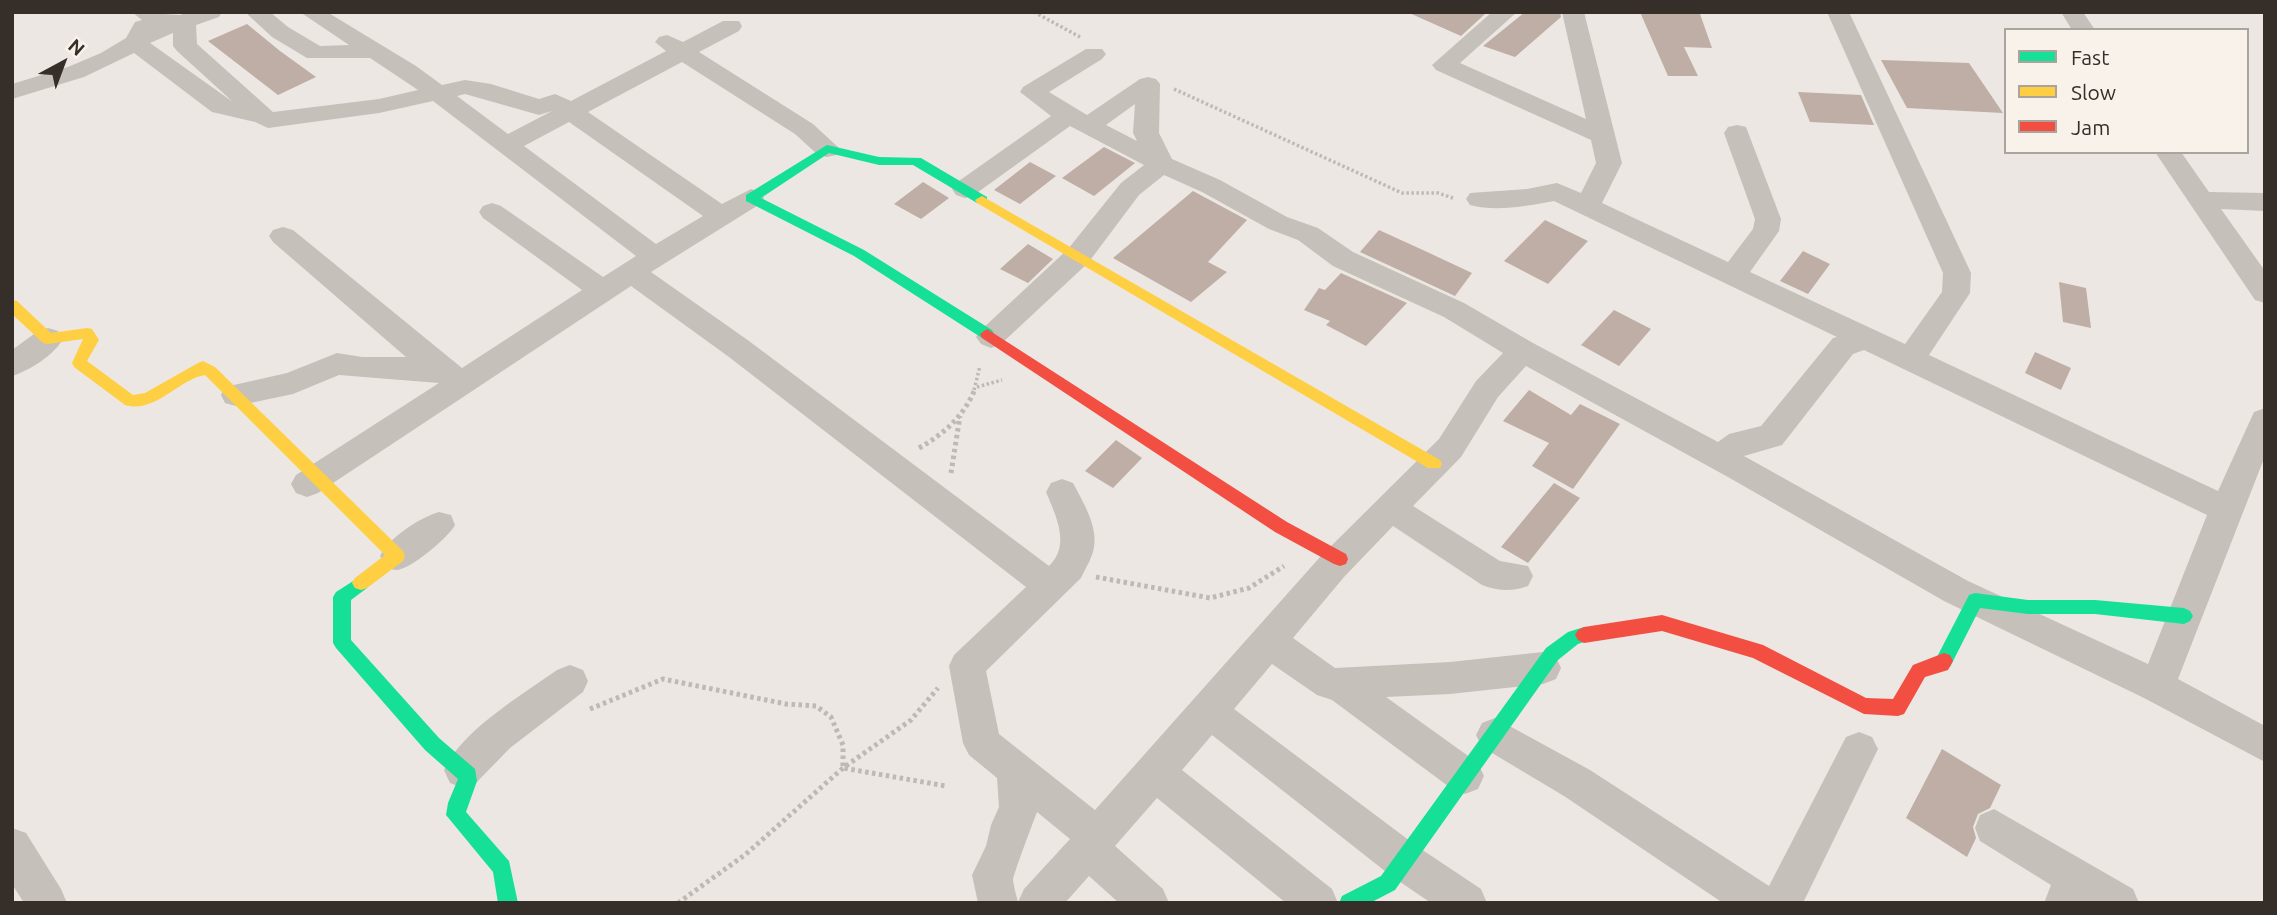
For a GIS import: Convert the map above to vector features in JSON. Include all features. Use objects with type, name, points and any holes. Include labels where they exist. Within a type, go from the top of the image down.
[{"type":"street","points":[[12,92],[75,72],[109,58],[150,34],[211,12]]},
{"type":"street","points":[[256,12],[280,32],[315,53],[374,51]]},
{"type":"street","points":[[311,12],[408,71],[505,146],[739,349],[893,466],[946,506],[1059,577]]},
{"type":"street","points":[[1506,12],[1444,65],[1602,135]]},
{"type":"street","points":[[1573,12],[1609,163],[1587,206]]},
{"type":"street","points":[[1838,12],[1957,273],[1956,293],[1911,359]]},
{"type":"street","points":[[2072,12],[2083,28]]},
{"type":"street","points":[[135,43],[141,34],[144,14],[185,23]]},
{"type":"street","points":[[185,23],[185,46],[268,120],[379,106],[465,87],[482,89],[539,107],[557,102],[674,47],[731,26]]},
{"type":"street","points":[[135,43],[221,107],[264,116]]},
{"type":"street","points":[[674,47],[804,129],[827,149],[879,161],[916,161],[1434,464]]},
{"type":"street","points":[[1094,54],[1032,92],[1162,164],[1211,186],[1278,223],[1308,234],[1343,259],[1454,310],[1523,351],[1720,457],[1975,600],[2157,687],[2265,745]]},
{"type":"street","points":[[965,190],[1079,120],[1148,84],[1146,133],[1162,164]]},
{"type":"street","points":[[505,146],[557,102]]},
{"type":"street","points":[[557,102],[722,216]]},
{"type":"street","points":[[1733,275],[1766,231],[1768,219],[1737,133]]},
{"type":"street","points":[[313,480],[453,377],[602,290],[827,149]]},
{"type":"street","points":[[2169,154],[2265,293]]},
{"type":"street","points":[[991,337],[1078,256],[1130,189],[1162,164]]},
{"type":"street","points":[[1479,199],[1527,198],[1557,192],[2226,509]]},
{"type":"street","points":[[751,198],[859,253],[1084,396],[1281,527],[1340,559]]},
{"type":"street","points":[[2200,200],[2265,202]]},
{"type":"street","points":[[492,212],[602,290]]},
{"type":"street","points":[[283,236],[453,377]]},
{"type":"street","points":[[12,305],[48,339]]},
{"type":"street","points":[[12,365],[48,339],[87,333],[92,340],[79,363],[130,401],[148,398],[203,367],[236,396],[313,480],[397,556]]},
{"type":"street","points":[[1720,457],[1740,443],[1771,436],[1843,346],[1866,338]]},
{"type":"street","points":[[1038,903],[1209,712],[1340,559],[1434,464],[1465,427],[1487,389],[1523,351]]},
{"type":"street","points":[[236,396],[293,383],[337,364],[453,377]]},
{"type":"street","points":[[2157,687],[2226,509],[2265,420]]},
{"type":"street","points":[[1770,485],[1773,469],[1771,436]]},
{"type":"street","points":[[1062,492],[1074,523],[1078,546],[1059,577],[967,666],[982,743],[1015,769],[1092,843],[1134,898]]},
{"type":"street","points":[[1391,508],[1493,575],[1516,576]]},
{"type":"street","points":[[439,525],[342,597],[342,643],[432,744],[468,775],[468,784],[456,800],[456,815],[502,868],[508,903]]},
{"type":"street","points":[[1975,600],[2028,607],[2095,607],[2185,616]]},
{"type":"street","points":[[1349,903],[1388,883],[1552,654],[1573,637],[1662,623],[1757,651],[1864,706],[1898,708],[1919,671],[1942,664],[1975,600]]},
{"type":"street","points":[[1269,640],[1291,659],[1330,684],[1450,678],[1543,667]]},
{"type":"street","points":[[463,770],[498,736],[569,681]]},
{"type":"street","points":[[1338,684],[1465,776]]},
{"type":"street","points":[[1209,712],[1404,861],[1466,903]]},
{"type":"street","points":[[1495,735],[1577,783],[1759,903]]},
{"type":"street","points":[[1782,903],[1859,749]]},
{"type":"street","points":[[998,903],[992,875],[1004,851],[1010,825],[1019,810],[1015,769]]},
{"type":"street","points":[[1155,772],[1318,903]]},
{"type":"street","points":[[1994,828],[2069,889],[2119,903]]},
{"type":"street","points":[[12,848],[47,903]]},
{"type":"path","points":[[1034,12],[1076,33],[1094,54]]},
{"type":"path","points":[[1148,84],[1181,91],[1230,116],[1312,150],[1402,193],[1438,193],[1458,200],[1479,199]]},
{"type":"path","points":[[893,466],[942,433],[960,415],[979,381],[981,351],[991,337]]},
{"type":"path","points":[[946,506],[960,415]]},
{"type":"path","points":[[1059,577],[1210,598],[1249,588],[1286,565]]},
{"type":"path","points":[[678,903],[746,854],[843,768],[911,720],[935,691],[967,666]]},
{"type":"path","points":[[535,708],[577,715],[663,679],[786,704],[816,706],[831,717],[843,745],[843,768]]},
{"type":"path","points":[[843,768],[946,786]]},
{"type":"path","points":[[688,896],[692,903]]},
{"type":"building","points":[[1407,12],[1479,12],[1485,14],[1461,36]]},
{"type":"building","points":[[1525,12],[1560,12],[1561,17],[1515,57],[1483,46]]},
{"type":"building","points":[[1640,12],[1700,14],[1712,48],[1684,47],[1698,76],[1668,76]]},
{"type":"building","points":[[247,24],[316,77],[278,95],[208,41]]},
{"type":"building","points":[[1881,60],[1969,63],[2003,113],[1907,108]]},
{"type":"building","points":[[1798,92],[1861,95],[1874,125],[1810,122]]},
{"type":"building","points":[[1104,147],[1135,163],[1094,196],[1062,178]]},
{"type":"building","points":[[1030,162],[1056,176],[1020,204],[994,190]]},
{"type":"building","points":[[923,182],[949,198],[921,219],[894,204]]},
{"type":"building","points":[[1193,191],[1247,220],[1208,262],[1227,272],[1191,302],[1113,258]]},
{"type":"building","points":[[1545,220],[1588,241],[1548,284],[1504,261]]},
{"type":"building","points":[[1379,230],[1472,273],[1455,296],[1360,252]]},
{"type":"building","points":[[1028,244],[1053,259],[1028,283],[1000,269]]},
{"type":"building","points":[[1803,251],[1830,264],[1808,294],[1780,281]]},
{"type":"building","points":[[1341,273],[1407,303],[1366,346],[1326,325],[1330,321],[1304,310],[1319,288],[1325,290]]},
{"type":"building","points":[[2059,282],[2086,288],[2091,328],[2063,322]]},
{"type":"building","points":[[1614,310],[1651,329],[1619,366],[1581,345]]},
{"type":"building","points":[[2035,352],[2071,368],[2061,390],[2025,373]]},
{"type":"building","points":[[1529,390],[1571,415],[1580,404],[1620,424],[1573,489],[1532,466],[1549,443],[1503,421]]},
{"type":"building","points":[[1116,440],[1142,458],[1113,488],[1085,471]]},
{"type":"building","points":[[1554,483],[1580,498],[1528,563],[1501,547]]},
{"type":"building","points":[[1942,749],[2001,785],[1990,808],[1978,814],[1973,827],[1976,838],[1967,857],[1906,818]]},
{"type":"traffic: fast","points":[[982,200],[916,161],[879,161],[827,149],[751,198],[859,253],[987,334]]},
{"type":"traffic: fast","points":[[361,583],[342,597],[342,643],[432,744],[468,775],[456,815],[502,868],[508,903]]},
{"type":"traffic: fast","points":[[1944,661],[1975,600],[2028,607],[2095,607],[2184,616]]},
{"type":"traffic: fast","points":[[1349,903],[1388,883],[1552,654],[1574,637],[1584,635]]},
{"type":"traffic: slow","points":[[982,200],[1434,464]]},
{"type":"traffic: slow","points":[[12,305],[48,339],[87,333],[92,340],[79,363],[130,401],[148,398],[203,367],[210,371],[397,556],[361,583]]},
{"type":"traffic: jam","points":[[987,334],[1281,527],[1340,559]]},
{"type":"traffic: jam","points":[[1584,635],[1662,623],[1757,651],[1864,706],[1898,708],[1919,671],[1944,661]]}]
